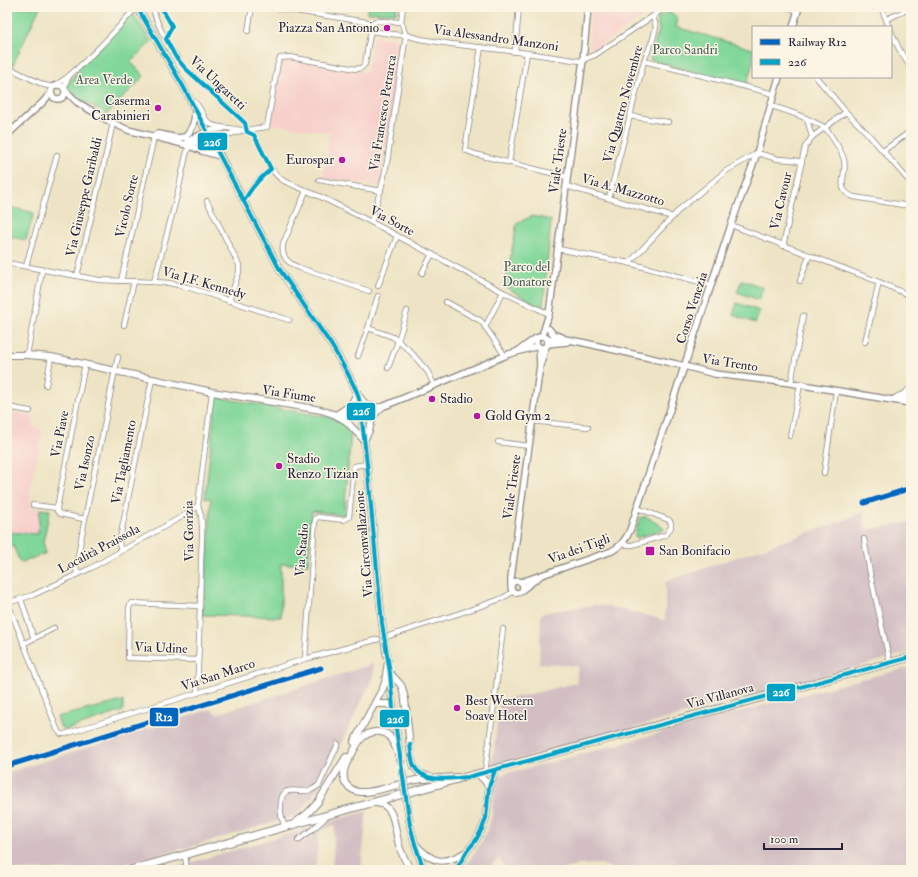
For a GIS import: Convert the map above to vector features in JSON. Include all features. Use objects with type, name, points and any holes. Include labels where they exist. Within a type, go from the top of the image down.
[{"type":"main road","name":"Via Circonvallazione","points":[[137,7],[191,100],[280,270],[332,346],[357,392],[368,464],[382,623],[390,673],[393,708],[410,825],[424,870]]},
{"type":"main road","name":"Via Fiume","points":[[7,355],[50,357],[212,392],[321,410],[336,415],[361,414]]},
{"type":"main road","points":[[357,392],[368,406],[373,408],[382,407]]},
{"type":"main road","points":[[357,392],[354,402],[336,415],[346,421],[364,440],[369,431],[373,416],[382,407]]},
{"type":"main road","name":"Via Villanova","points":[[130,870],[481,773],[911,657]]},
{"type":"main road","points":[[289,826],[308,813],[318,802],[343,763],[375,704],[385,682],[388,660]]},
{"type":"main road","points":[[390,673],[402,687],[411,756],[414,767],[423,775],[440,778]]},
{"type":"main road","points":[[375,704],[387,704],[393,708]]},
{"type":"main road","points":[[401,762],[392,740],[386,733],[379,731],[367,734],[358,742],[347,762],[344,770],[345,783],[351,789],[358,792],[363,792],[417,780],[468,777]]},
{"type":"main road","points":[[456,870],[482,829],[486,818],[489,787],[495,770]]},
{"type":"main road","points":[[481,773],[489,787]]},
{"type":"main road","points":[[372,803],[380,803],[389,808],[399,845],[411,870]]},
{"type":"main road","points":[[415,844],[428,857],[435,860],[450,860],[467,852]]},
{"type":"street","name":"Via Ungaretti","points":[[153,7],[162,32],[184,68],[238,116],[245,124],[245,132]]},
{"type":"street","points":[[248,30],[252,7]]},
{"type":"street","points":[[270,7],[373,23],[377,21],[401,22]]},
{"type":"street","name":"Via Francesco Petrarca","points":[[371,222],[381,191],[387,162],[406,35],[401,22],[403,7]]},
{"type":"street","points":[[515,52],[519,7]]},
{"type":"street","name":"Viale Trieste","points":[[540,365],[543,359],[544,340],[558,249],[583,60],[588,7]]},
{"type":"street","points":[[583,60],[595,55],[666,7]]},
{"type":"street","points":[[787,7],[798,9],[793,26]]},
{"type":"street","points":[[881,7],[890,26]]},
{"type":"street","points":[[887,19],[911,8]]},
{"type":"street","points":[[7,135],[42,103],[60,81],[70,75],[118,28],[132,12]]},
{"type":"street","name":"Via Quattro Novembre","points":[[609,198],[644,61],[656,27],[653,16]]},
{"type":"street","points":[[187,145],[211,138],[245,132],[255,128],[267,127],[278,62],[280,58],[290,57],[356,69],[359,68],[365,64],[373,23]]},
{"type":"street","name":"Via Alessandro Manzoni","points":[[371,31],[406,35],[436,42],[580,61],[583,60]]},
{"type":"street","points":[[892,33],[899,49],[911,68]]},
{"type":"street","points":[[481,47],[465,150],[467,152],[567,177]]},
{"type":"street","points":[[509,163],[527,53]]},
{"type":"street","points":[[644,61],[774,94]]},
{"type":"street","points":[[7,67],[53,89],[62,86],[77,102],[128,130],[187,145],[220,156]]},
{"type":"street","points":[[62,99],[65,95],[66,82],[70,75]]},
{"type":"street","name":"Corso Venezia","points":[[623,544],[630,530],[731,225],[757,153],[779,78]]},
{"type":"street","points":[[817,78],[846,112],[911,182]]},
{"type":"street","points":[[53,89],[52,96],[54,99]]},
{"type":"street","points":[[42,103],[54,99],[77,102]]},
{"type":"street","points":[[191,100],[195,102],[211,125],[245,132]]},
{"type":"street","points":[[770,106],[793,113],[825,128],[839,148],[845,160],[843,185],[845,192],[848,195],[903,205],[911,204]]},
{"type":"street","points":[[154,137],[159,134],[177,138],[185,137],[191,131],[194,124],[196,119],[196,111]]},
{"type":"street","points":[[807,119],[812,137],[846,112]]},
{"type":"street","points":[[630,116],[668,122]]},
{"type":"street","name":"Via Giuseppe Garibaldi","points":[[77,276],[113,123]]},
{"type":"street","points":[[187,145],[187,141],[203,134],[206,131],[227,128]]},
{"type":"street","points":[[883,151],[911,131]]},
{"type":"street","name":"Via Sorte","points":[[245,132],[254,135],[272,169],[279,178],[322,197],[371,222],[548,316]]},
{"type":"street","name":"Vicolo Sorte","points":[[120,281],[154,137]]},
{"type":"street","name":"Via Cavour","points":[[783,246],[805,147],[812,137]]},
{"type":"street","name":"Via J.F. Kennedy","points":[[187,145],[188,149],[177,196],[154,282],[169,283],[187,287],[289,320]]},
{"type":"street","points":[[629,263],[681,208],[726,171],[757,153],[778,159],[802,162]]},
{"type":"street","points":[[26,266],[57,155]]},
{"type":"street","points":[[244,201],[251,189],[272,169]]},
{"type":"street","points":[[318,180],[381,191]]},
{"type":"street","name":"Via A. Mazzotto","points":[[566,186],[673,217]]},
{"type":"street","points":[[306,191],[283,244],[283,251],[286,260],[300,268],[369,291]]},
{"type":"street","points":[[207,201],[239,265],[229,301]]},
{"type":"street","points":[[731,225],[879,282],[911,296]]},
{"type":"street","points":[[378,286],[397,236]]},
{"type":"street","points":[[558,249],[629,263],[711,285]]},
{"type":"street","points":[[422,273],[432,254]]},
{"type":"street","points":[[800,281],[809,256]]},
{"type":"street","points":[[7,263],[99,280],[154,282]]},
{"type":"street","points":[[27,355],[42,270]]},
{"type":"street","points":[[124,325],[134,281]]},
{"type":"street","points":[[865,342],[879,282]]},
{"type":"street","points":[[485,327],[503,292]]},
{"type":"street","points":[[358,356],[378,296]]},
{"type":"street","points":[[446,302],[481,321],[504,356]]},
{"type":"street","points":[[388,368],[407,311]]},
{"type":"street","name":"Viale Trieste","points":[[511,584],[540,365],[539,349],[536,344],[544,340],[549,329],[548,316]]},
{"type":"street","points":[[791,383],[803,316]]},
{"type":"street","points":[[368,328],[393,337],[409,350],[428,372],[434,385]]},
{"type":"street","points":[[549,329],[553,334],[565,339]]},
{"type":"street","name":"Via Trento","points":[[544,340],[565,339],[572,342]]},
{"type":"street","points":[[539,349],[544,348],[544,340]]},
{"type":"street","name":"Via Trento","points":[[544,340],[585,344],[715,374],[791,383],[911,403]]},
{"type":"street","name":"Via Fiume","points":[[361,414],[382,407],[544,340]]},
{"type":"street","name":"Via Fiume","points":[[516,352],[539,349]]},
{"type":"street","points":[[46,384],[50,357]]},
{"type":"street","name":"Via Isonzo","points":[[77,574],[76,567],[84,520],[118,357]]},
{"type":"street","name":"Via Piave","points":[[57,508],[85,364]]},
{"type":"street","name":"Via Tagliamento","points":[[121,550],[119,544],[152,379]]},
{"type":"street","points":[[790,436],[800,385]]},
{"type":"street","points":[[890,400],[900,396],[911,387]]},
{"type":"street","points":[[824,473],[836,391]]},
{"type":"street","name":"Via Gorizia","points":[[197,694],[202,529],[201,515],[198,505],[212,392]]},
{"type":"street","name":"Via Trento","points":[[890,400],[910,395]]},
{"type":"street","name":"Via Trento","points":[[910,395],[908,400],[911,403]]},
{"type":"street","points":[[7,407],[30,411]]},
{"type":"street","points":[[532,421],[588,427]]},
{"type":"street","points":[[498,442],[529,446]]},
{"type":"street","name":"Via Stadio","points":[[305,659],[315,520],[318,517],[344,520],[349,517],[354,466],[368,464]]},
{"type":"street","points":[[33,505],[57,508],[57,511],[60,514],[84,520]]},
{"type":"street","name":"Località Praissola","points":[[7,602],[21,599],[39,592],[91,568],[192,511],[198,505]]},
{"type":"street","points":[[623,544],[632,545],[666,534],[671,528],[671,523],[669,520],[637,508]]},
{"type":"street","points":[[864,539],[890,663]]},
{"type":"street","name":"Via dei Tigli","points":[[511,584],[515,581],[520,581],[612,551],[623,544]]},
{"type":"street","name":"Viale Trieste","points":[[513,564],[520,581]]},
{"type":"street","name":"Via dei Tigli","points":[[512,592],[517,594],[521,592],[542,574]]},
{"type":"street","points":[[520,581],[523,585],[523,590]]},
{"type":"street","points":[[386,637],[507,596],[512,592],[510,587],[511,584]]},
{"type":"street","points":[[21,599],[34,638]]},
{"type":"street","points":[[7,602],[23,644],[54,628]]},
{"type":"street","name":"Via Udine","points":[[198,660],[128,658],[129,608],[131,604],[200,606]]},
{"type":"street","points":[[481,773],[494,705],[503,629]]},
{"type":"street","name":"Via San Marco","points":[[23,644],[57,729],[61,734],[65,734],[305,659],[379,639]]},
{"type":"street","points":[[289,826],[280,815],[281,796],[288,791],[311,790],[319,785],[338,744]]},
{"type":"street","points":[[298,840],[328,815]]},
{"type":"street","points":[[185,855],[188,870]]},
{"type":"shaded area","points":[[592,7],[645,7],[642,18],[595,49],[589,46]]},
{"type":"shaded area","points":[[376,36],[399,39],[403,44],[380,186],[323,178],[330,133],[271,124],[282,62],[284,60],[297,60],[367,72],[373,39]]},
{"type":"shaded area","points":[[7,411],[34,416],[32,427],[43,430],[29,494],[31,498],[31,508],[40,509],[38,534],[7,532]]},
{"type":"shaded area","points":[[864,511],[866,530],[911,522],[911,652],[492,766],[500,699],[522,696],[576,683],[578,666],[539,663],[541,614],[595,605],[607,606],[665,620],[665,582],[845,520]]},
{"type":"shaded area","points":[[373,664],[374,676],[321,784],[306,805],[295,816],[200,844],[102,870],[7,870],[7,773],[212,709],[217,714]]},
{"type":"shaded area","points":[[911,667],[911,870],[616,870],[601,864],[579,865],[561,870],[506,870],[499,858],[489,868],[489,870],[463,870],[482,842],[491,820],[495,784],[498,776]]},
{"type":"shaded area","points":[[367,811],[361,870],[332,870],[335,825],[319,832],[315,870],[166,870]]},
{"type":"green space","points":[[7,7],[40,7],[12,67],[7,65]]},
{"type":"green space","points":[[368,7],[397,7],[396,13],[367,13]]},
{"type":"green space","name":"Parco Sandri","points":[[668,11],[677,17],[676,27],[752,49],[752,66],[746,86],[650,60],[659,30],[657,19]]},
{"type":"green space","name":"Area Verde","points":[[132,12],[151,42],[131,62],[144,76],[107,114],[77,98],[67,86],[83,63]]},
{"type":"green space","points":[[7,206],[34,213],[26,240],[7,236]]},
{"type":"green space","name":"Parco del Donatore","points":[[532,216],[551,220],[543,308],[505,287],[517,223]]},
{"type":"green space","points":[[742,280],[763,287],[759,300],[737,292]]},
{"type":"green space","points":[[737,303],[760,311],[755,323],[733,315]]},
{"type":"green space","points":[[216,397],[333,418],[337,421],[341,421],[342,425],[351,432],[344,515],[312,511],[308,564],[281,564],[281,617],[202,615],[211,499],[205,498]]},
{"type":"green space","points":[[40,509],[50,510],[43,542],[46,553],[20,563],[13,545],[7,547],[7,532],[38,534]]},
{"type":"green space","points":[[647,517],[664,529],[636,538],[635,534],[640,518]]},
{"type":"green space","points":[[123,701],[123,711],[65,730],[61,728],[57,717]]},
{"type":"rail line","name":"R12","points":[[864,503],[911,488]]},
{"type":"rail line","name":"R12","points":[[7,766],[321,668]]},
{"type":"transit line","name":"226","points":[[137,7],[183,86],[280,270],[332,346],[357,392],[360,403],[367,464],[382,623],[390,673],[393,708],[410,825],[424,870]]},
{"type":"transit line","name":"226","points":[[161,7],[172,26],[166,39],[175,56],[185,68],[245,123],[247,132],[254,135],[271,169],[256,184],[244,201]]},
{"type":"transit line","name":"226","points":[[410,744],[414,766],[418,772],[431,778],[438,779],[468,777],[911,657]]},
{"type":"transit line","name":"226","points":[[456,870],[482,829],[486,818],[489,787],[495,770]]},
{"type":"place","name":"Piazza San Antonio","points":[[387,28]]},
{"type":"place","name":"Caserma Carabinieri","points":[[158,108]]},
{"type":"place","name":"Eurospar","points":[[342,160]]},
{"type":"place","name":"Stadio","points":[[432,399]]},
{"type":"place","name":"Gold Gym 2","points":[[477,416]]},
{"type":"place","name":"Stadio Renzo Tizian","points":[[279,466]]},
{"type":"place","name":"San Bonifacio","points":[[650,551]]},
{"type":"place","name":"Best Western Soave Hotel","points":[[457,708]]}]
